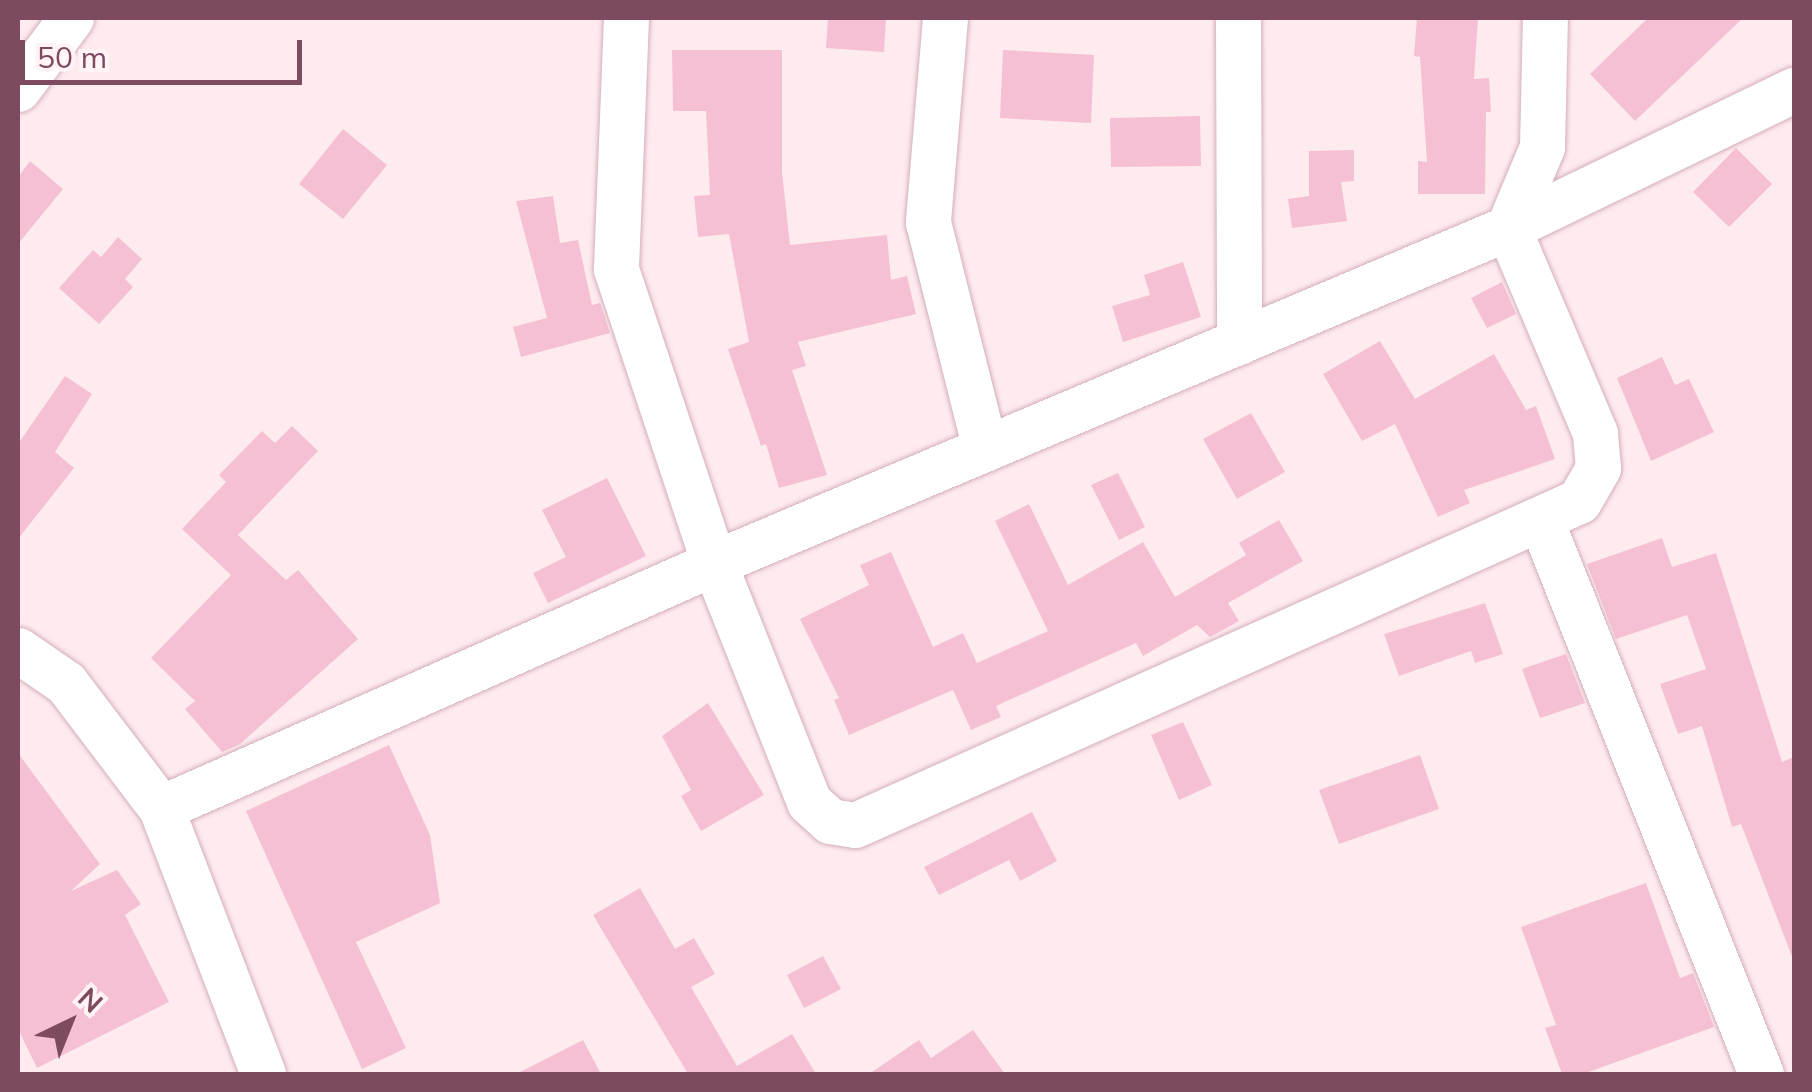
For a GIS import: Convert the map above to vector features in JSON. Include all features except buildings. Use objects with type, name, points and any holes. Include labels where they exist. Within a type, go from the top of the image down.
[{"type":"street","points":[[18,90],[71,18]]},
{"type":"street","points":[[626,18],[616,269],[714,563],[809,802],[830,820],[855,825],[1542,523],[1579,501],[1598,468],[1595,433],[1508,228],[1542,147],[1546,18]]},
{"type":"street","points":[[945,18],[928,222],[985,449]]},
{"type":"street","points":[[1238,18],[1238,342]]},
{"type":"street","points":[[161,808],[714,563],[1508,228],[1794,90]]},
{"type":"street","points":[[1542,523],[1761,1074]]},
{"type":"street","points":[[18,650],[66,683],[161,808],[263,1074]]}]
